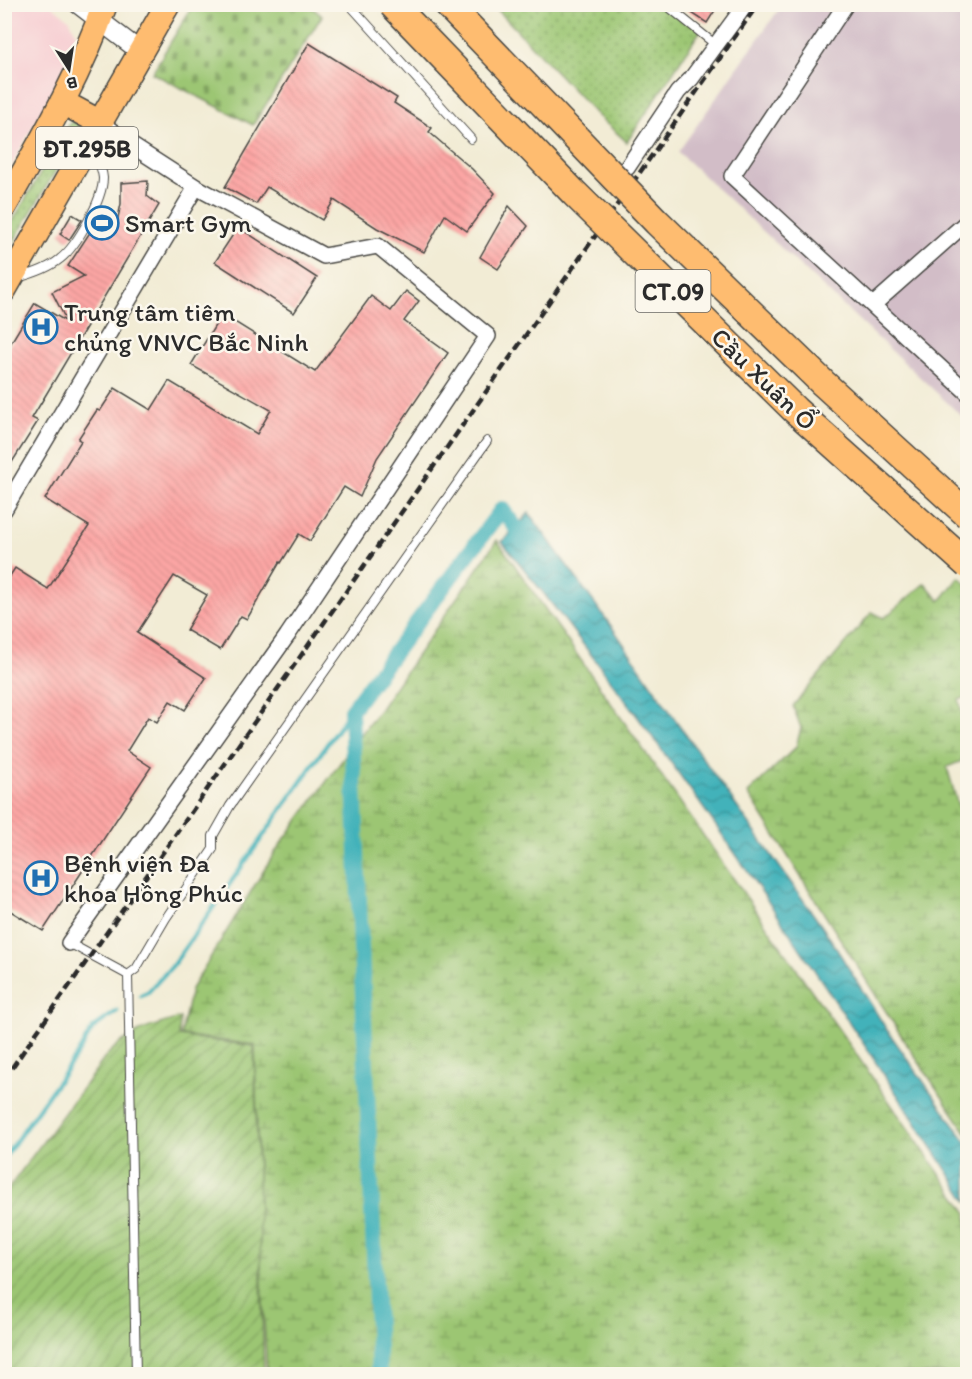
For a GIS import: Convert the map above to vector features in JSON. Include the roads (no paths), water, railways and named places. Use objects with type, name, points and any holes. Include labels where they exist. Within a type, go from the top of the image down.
[{"type":"highway","name":"Cầu Xuân Ổ","points":[[392,4],[574,193],[795,410],[968,565]]},
{"type":"highway","name":"Cầu Xuân Ổ","points":[[447,4],[657,222],[824,383],[968,515]]},
{"type":"main road","name":"ĐT.295B","points":[[8,284],[168,4]]},
{"type":"main road","name":"ĐT.295B","points":[[4,207],[62,102],[102,13]]},
{"type":"main road","points":[[62,102],[95,133]]},
{"type":"street","points":[[78,4],[102,13],[141,52]]},
{"type":"street","points":[[627,168],[678,92],[691,79],[746,4]]},
{"type":"street","points":[[846,4],[732,176],[968,393]]},
{"type":"street","points":[[69,943],[287,636],[488,336],[378,246],[324,256],[95,133]]},
{"type":"street","points":[[4,510],[196,187]]},
{"type":"street","points":[[873,305],[968,221]]},
{"type":"lane","points":[[349,4],[471,139]]},
{"type":"lane","points":[[665,4],[716,45]]},
{"type":"lane","points":[[8,284],[51,266],[70,250],[98,200],[102,188],[102,168],[95,133]]},
{"type":"lane","points":[[128,975],[136,969],[166,918],[213,849],[213,836],[230,806],[487,441]]},
{"type":"lane","points":[[69,943],[128,975]]},
{"type":"lane","points":[[128,975],[136,1374]]},
{"type":"water","points":[[529,513],[828,935],[887,1030],[967,1143],[967,1201],[744,865],[626,701],[502,542]]},
{"type":"waterway","points":[[379,1374],[351,710],[502,509],[529,545]]},
{"type":"waterway","points":[[141,996],[147,993],[173,965],[351,710]]},
{"type":"waterway","points":[[4,1158],[93,1028],[117,1011]]},
{"type":"railway","points":[[4,1079],[758,4]]},
{"type":"place","name":"Smart Gym","points":[[102,223]]},
{"type":"place","name":"Trung tâm tiêm chủng VNVC Bắc Ninh","points":[[41,327]]},
{"type":"place","name":"Bệnh viện Đa khoa Hồng Phúc","points":[[41,878]]}]
